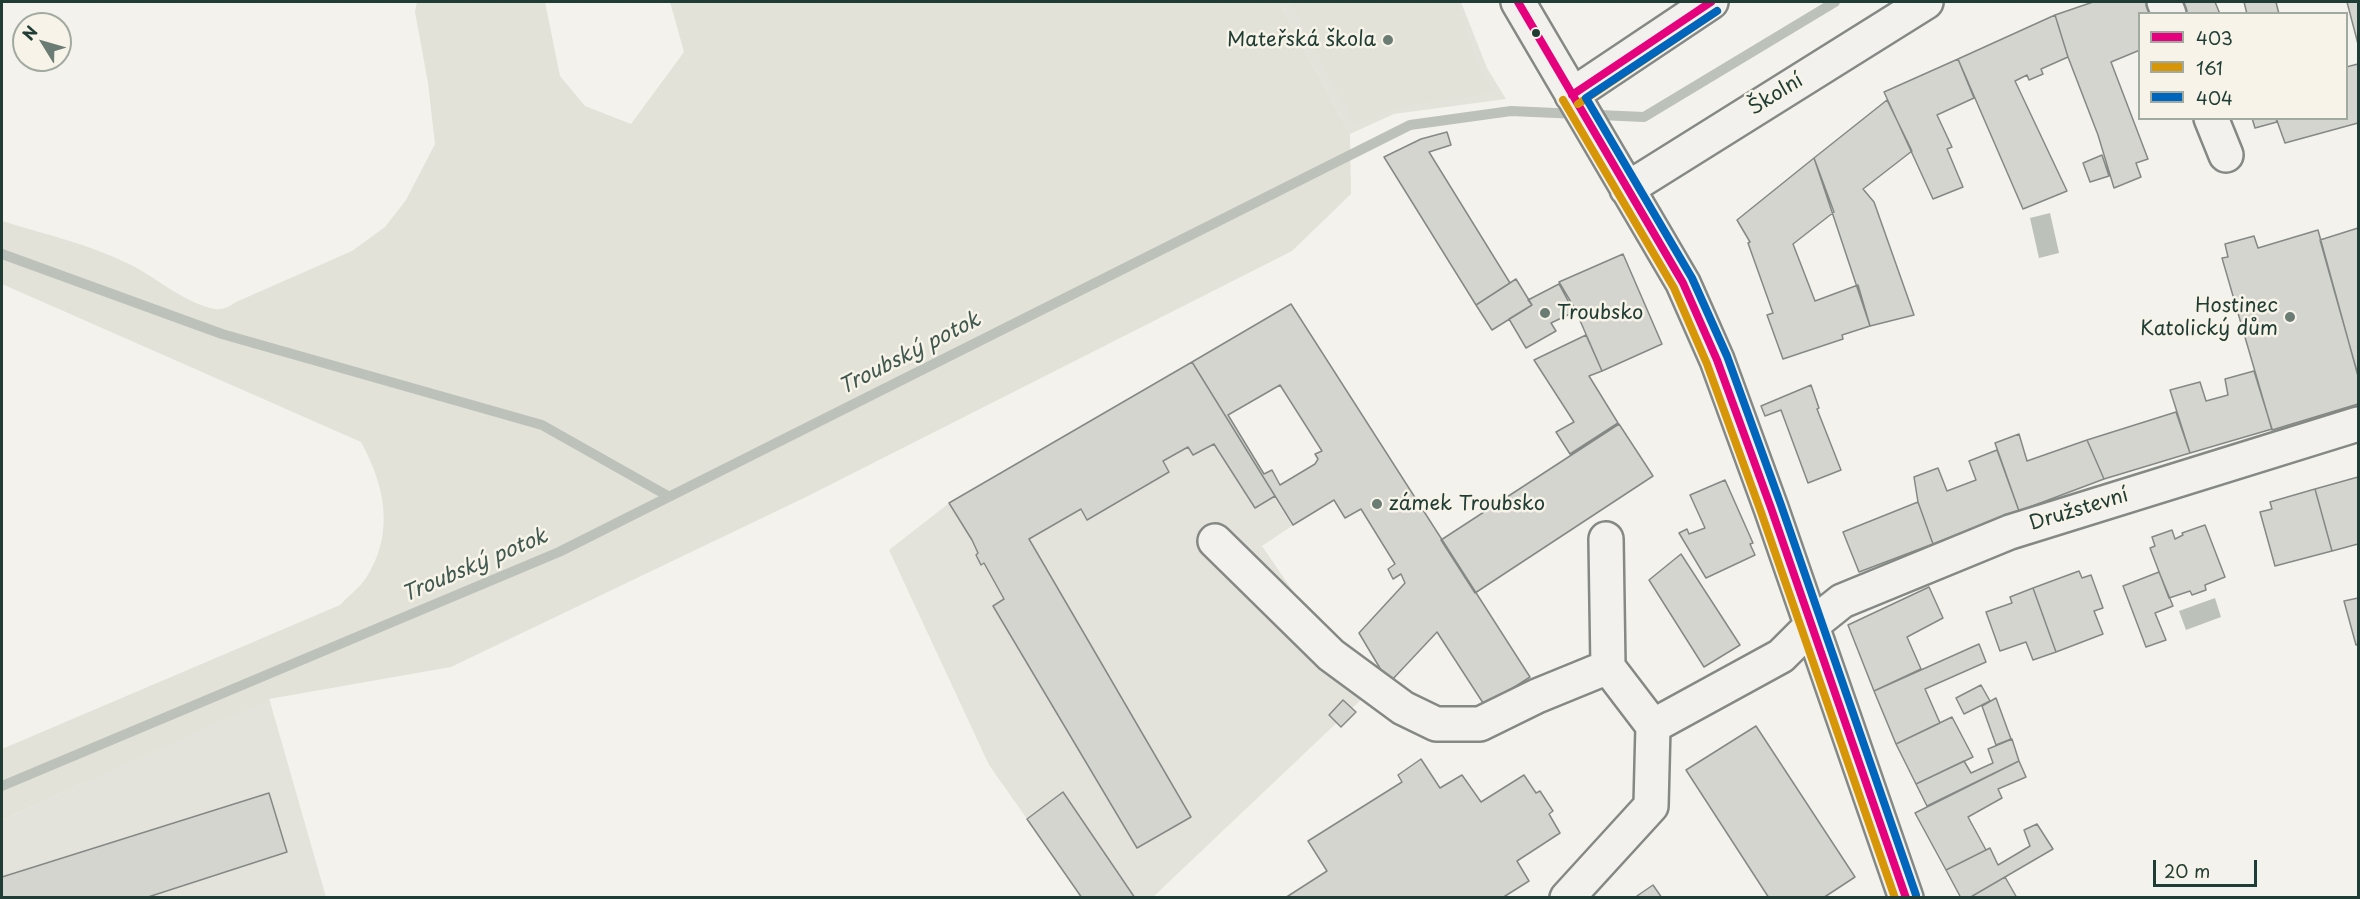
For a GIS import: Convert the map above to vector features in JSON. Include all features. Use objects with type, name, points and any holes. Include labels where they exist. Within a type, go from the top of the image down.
[{"type":"street","points":[[1518,2],[1683,283],[1718,360],[1906,897]]},
{"type":"street","points":[[1576,102],[1711,2]]},
{"type":"street","name":"Školní","points":[[1627,189],[1926,2]]},
{"type":"street","points":[[2212,120],[2226,155]]},
{"type":"street","name":"Družstevní","points":[[1653,726],[1781,657],[1812,625],[1842,601],[2010,532],[2358,424]]},
{"type":"street","points":[[1567,897],[1651,806],[1653,726],[1608,667],[1606,539]]},
{"type":"street","points":[[1215,541],[1331,655],[1403,708],[1436,724],[1480,724],[1537,696],[1608,667]]},
{"type":"shaded area","points":[[417,2],[545,2],[560,76],[585,106],[631,124],[684,52],[670,2],[1279,2],[1350,134],[1351,194],[1292,251],[804,498],[451,667],[269,699],[2,820],[2,749],[340,605],[366,578],[375,561],[381,544],[383,510],[376,475],[361,442],[2,284],[2,221],[114,257],[139,269],[188,300],[217,309],[227,307],[352,251],[385,227],[406,200],[435,144],[428,83],[415,12]]},
{"type":"shaded area","name":"Mateřská škola","points":[[1279,2],[1461,2],[1487,68],[1506,99],[1394,114],[1350,134]]},
{"type":"shaded area","name":"Mateřská škola","points":[[1290,2],[1456,2],[1480,70],[1494,93],[1397,107],[1356,126]]},
{"type":"shaded area","points":[[2050,213],[2059,253],[2039,258],[2030,218]]},
{"type":"shaded area","points":[[1192,364],[1292,526],[1262,546],[1365,696],[1153,897],[1082,897],[989,765],[889,550],[948,504]]},
{"type":"shaded area","points":[[2215,598],[2221,617],[2186,630],[2179,611]]},
{"type":"shaded area","points":[[269,698],[326,897],[2,897],[2,820]]},
{"type":"building","points":[[2093,2],[2147,2],[2151,12],[2138,12],[2138,51],[2111,62],[2148,159],[2136,163],[2141,177],[2114,188],[2098,135],[2068,57],[2055,15]]},
{"type":"building","points":[[2179,2],[2215,2],[2219,12],[2183,12]]},
{"type":"building","points":[[2244,2],[2276,2],[2278,12],[2246,12]]},
{"type":"building","points":[[2347,2],[2358,2],[2358,44]]},
{"type":"building","points":[[2055,15],[2068,57],[2041,69],[2043,74],[2029,80],[2027,75],[2015,81],[2067,191],[2023,209],[1958,59]]},
{"type":"building","points":[[1958,59],[1974,98],[1937,115],[1952,147],[1947,149],[1963,187],[1933,199],[1884,92]]},
{"type":"building","points":[[2358,64],[2358,123],[2285,143],[2277,120],[2348,120],[2348,66]]},
{"type":"building","points":[[1887,100],[1912,151],[1863,189],[1874,202],[1914,315],[1870,326],[1814,158]]},
{"type":"building","points":[[2253,120],[2276,120],[2277,122],[2255,128]]},
{"type":"building","points":[[1447,132],[1451,145],[1429,152],[1510,283],[1476,305],[1384,157],[1421,139]]},
{"type":"building","points":[[2102,155],[2109,176],[2090,182],[2083,163]]},
{"type":"building","points":[[1814,158],[1834,212],[1793,244],[1815,301],[1858,285],[1870,326],[1842,335],[1843,339],[1783,359],[1767,315],[1773,313],[1748,243],[1750,242],[1737,220]]},
{"type":"building","points":[[2358,228],[2358,375],[2320,240]]},
{"type":"building","name":"Hostinec Katolický dům","points":[[2318,230],[2358,376],[2358,404],[2272,430],[2222,258],[2228,257],[2225,244],[2254,236],[2258,248]]},
{"type":"building","points":[[1623,254],[1662,344],[1602,371],[1575,309],[1559,282]]},
{"type":"building","points":[[1516,279],[1532,305],[1492,330],[1476,305]]},
{"type":"building","points":[[1559,284],[1574,312],[1551,323],[1556,331],[1526,348],[1509,319],[1532,305],[1528,300]]},
{"type":"building","name":"zámek Troubsko","points":[[1291,304],[1530,677],[1485,706],[1437,632],[1391,681],[1387,680],[1359,633],[1405,583],[1401,574],[1393,579],[1388,569],[1395,564],[1361,509],[1345,518],[1334,500],[1293,525],[1192,362]],"holes":[[[1280,385],[1322,451],[1315,454],[1318,459],[1315,464],[1280,485],[1272,470],[1264,474],[1228,415]]]},
{"type":"building","points":[[1586,335],[1602,371],[1589,376],[1618,423],[1570,454],[1556,432],[1574,422],[1534,360]]},
{"type":"building","points":[[1192,362],[1275,496],[1255,508],[1214,444],[1193,455],[1188,447],[1163,461],[1169,472],[1087,520],[1081,509],[1029,539],[1191,817],[1137,848],[993,606],[1004,599],[984,563],[981,565],[972,540],[949,503]]},
{"type":"building","points":[[2254,371],[2272,429],[2190,453],[2170,390],[2200,382],[2206,401],[2228,395],[2225,379]]},
{"type":"building","points":[[1811,385],[1819,408],[1817,409],[1841,470],[1808,483],[1781,410],[1765,416],[1761,406]]},
{"type":"building","points":[[2176,412],[2190,453],[2104,479],[2087,440]]},
{"type":"building","points":[[1619,424],[1653,476],[1475,593],[1441,540]]},
{"type":"building","points":[[2019,434],[2027,461],[2087,440],[2104,479],[2019,511],[1995,443]]},
{"type":"building","points":[[1997,450],[2019,511],[1933,544],[1918,502],[1914,477],[1938,468],[1947,491],[1976,480],[1969,461]]},
{"type":"building","points":[[2358,477],[2358,544],[2332,551],[2315,489]]},
{"type":"building","points":[[1725,480],[1753,543],[1750,544],[1755,555],[1706,578],[1679,533],[1687,529],[1689,534],[1705,528],[1690,495]]},
{"type":"building","points":[[2315,489],[2332,551],[2275,566],[2260,512],[2272,509],[2270,502]]},
{"type":"building","points":[[1918,502],[1933,544],[1859,572],[1843,532]]},
{"type":"building","points":[[2205,525],[2225,577],[2205,585],[2206,590],[2192,595],[2190,591],[2169,598],[2150,548],[2155,546],[2152,537],[2172,530],[2175,539],[2183,535],[2182,533]]},
{"type":"building","points":[[1681,554],[1740,645],[1704,667],[1649,580]]},
{"type":"building","points":[[2079,571],[2082,578],[2091,575],[2103,608],[2094,611],[2103,634],[2056,652],[2033,588]]},
{"type":"building","points":[[2159,572],[2173,606],[2155,613],[2166,640],[2146,647],[2123,586]]},
{"type":"building","points":[[1929,587],[1943,618],[1907,637],[1921,669],[1874,691],[1848,625]]},
{"type":"building","points":[[2033,588],[2056,652],[2033,660],[2026,642],[2000,651],[1986,612],[2012,603],[2010,597]]},
{"type":"building","points":[[2358,598],[2358,644],[2356,645],[2344,601]]},
{"type":"building","points":[[1979,644],[1986,662],[1925,689],[1940,723],[1896,744],[1874,691]]},
{"type":"building","points":[[1981,685],[1990,701],[1964,714],[1956,698]]},
{"type":"building","points":[[1996,698],[2011,739],[1996,745],[1982,706]]},
{"type":"building","points":[[1343,700],[1356,712],[1341,727],[1329,715]]},
{"type":"building","points":[[1952,717],[1973,757],[1916,784],[1896,744]]},
{"type":"building","points":[[1756,726],[1855,877],[1823,898],[1769,898],[1686,770]]},
{"type":"building","points":[[2012,739],[2019,761],[1927,806],[1916,784],[1964,761],[1971,773],[1993,763],[1988,749]]},
{"type":"building","points":[[1421,759],[1440,788],[1462,775],[1481,802],[1524,775],[1536,793],[1540,791],[1553,811],[1549,814],[1560,833],[1517,861],[1529,881],[1502,898],[1285,898],[1327,871],[1308,841],[1402,782],[1398,775]]},
{"type":"building","points":[[2019,761],[2026,777],[1998,789],[2002,798],[1968,817],[1986,850],[1946,870],[1915,813]]},
{"type":"building","points":[[1063,792],[1135,898],[1082,898],[1027,819]]},
{"type":"building","points":[[269,793],[287,852],[145,898],[2,898],[2,877]]},
{"type":"building","points":[[2037,824],[2053,849],[1969,898],[1961,898],[1946,870],[1990,848],[1998,865],[2030,846],[2024,830]]},
{"type":"building","points":[[2005,877],[2017,898],[1969,898]]},
{"type":"building","points":[[1653,885],[1662,898],[1634,898]]},
{"type":"waterway","name":"Troubský potok","points":[[2,786],[559,552],[1410,125],[1511,111],[1644,117],[1835,2]]},
{"type":"waterway","points":[[2,254],[222,334],[542,425],[668,496]]},
{"type":"transit line","name":"403","points":[[1518,2],[1683,283],[1717,360],[1771,508],[1906,898]]},
{"type":"transit line","name":"403","points":[[1572,95],[1711,2]]},
{"type":"transit line","name":"161","points":[[1578,104],[1717,11]]},
{"type":"transit line","name":"404","points":[[1717,11],[1586,98],[1692,278],[1727,356],[1916,895]]},
{"type":"transit line","name":"161","points":[[1563,100],[1674,288],[1707,364],[1895,898]]},
{"type":"place","name":"Mateřská škola","points":[[1388,40]]},
{"type":"place","name":"Troubsko","points":[[1545,313]]},
{"type":"place","name":"Hostinec Katolický dům","points":[[2290,317]]},
{"type":"place","name":"zámek Troubsko","points":[[1377,504]]}]
